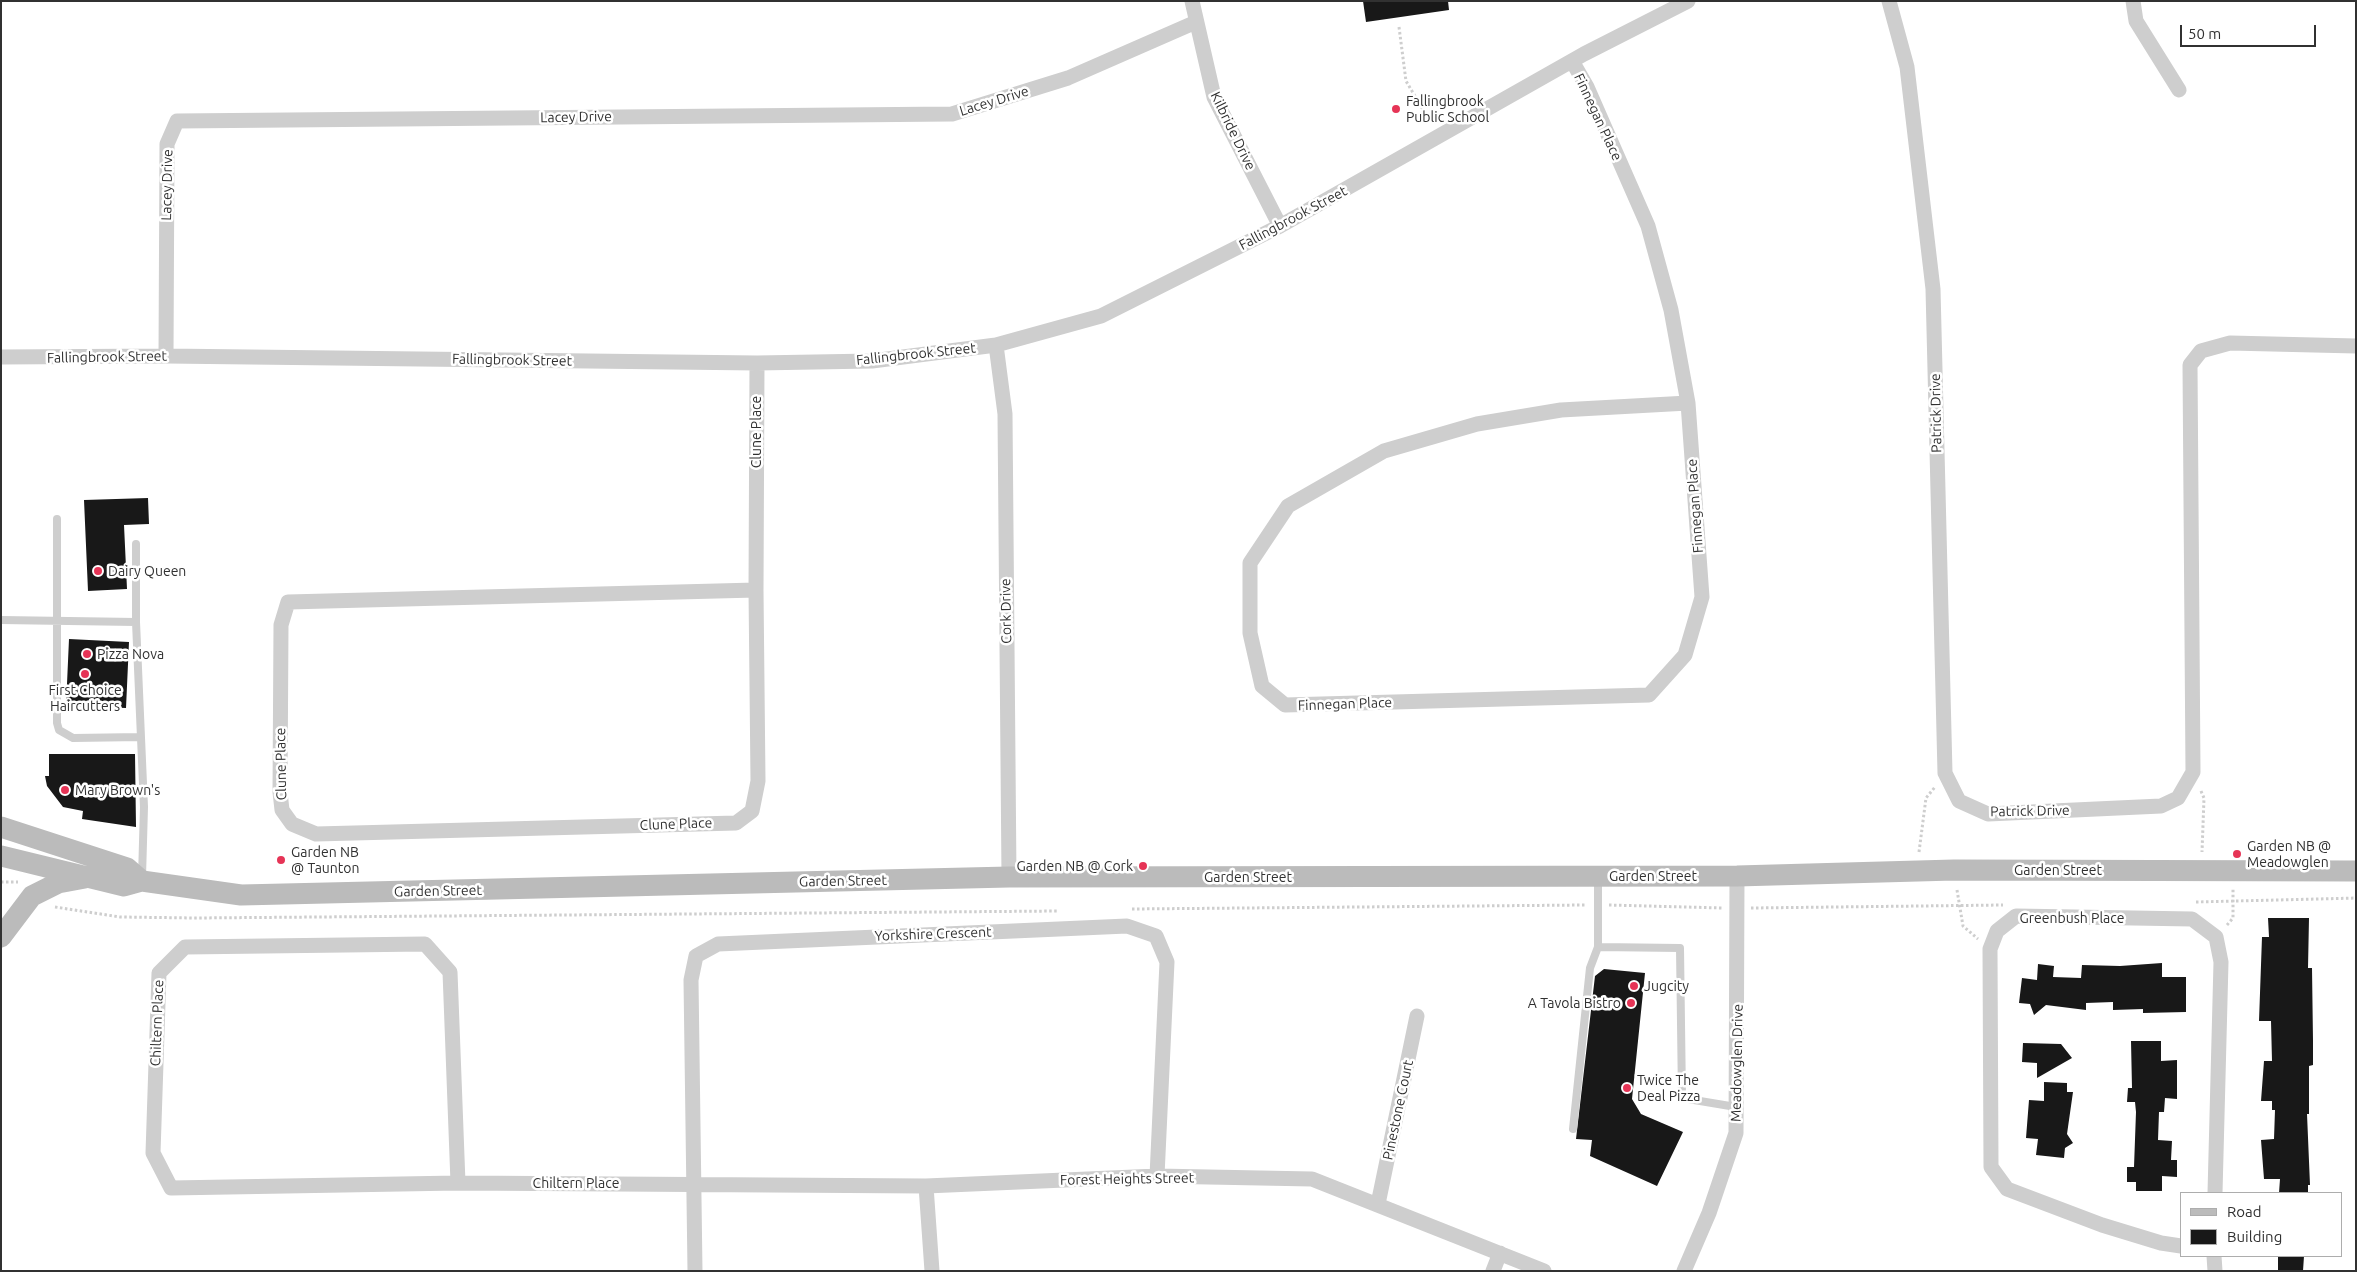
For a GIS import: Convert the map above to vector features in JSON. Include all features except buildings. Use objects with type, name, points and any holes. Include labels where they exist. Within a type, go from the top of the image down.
[{"type":"street","name":"Kilbride Drive","points":[[1192,1],[1214,98],[1280,226]]},
{"type":"street","name":"Fallingbrook Street","points":[[1,357],[166,356],[757,363],[872,361],[996,345],[1101,316],[1280,226],[1572,61],[1688,1]]},
{"type":"street","name":"Patrick Drive","points":[[1889,1],[1907,67],[1933,289],[1945,773],[1959,801],[1988,814],[2161,806],[2178,798],[2193,772]]},
{"type":"street","points":[[2133,1],[2136,20],[2179,90]]},
{"type":"street","name":"Lacey Drive","points":[[166,356],[167,144],[178,121],[952,114],[1068,78],[1196,22]]},
{"type":"street","name":"Finnegan Place","points":[[1572,61],[1587,87],[1648,226],[1671,310],[1688,402],[1702,597],[1685,655],[1649,695],[1284,705],[1262,686],[1250,633],[1250,563],[1288,506],[1384,451],[1476,424],[1561,410],[1688,402]]},
{"type":"street","points":[[2193,772],[2190,365],[2201,351],[2230,343],[2356,346]]},
{"type":"street","name":"Cork Drive","points":[[996,345],[1005,414],[1009,877]]},
{"type":"street","name":"Clune Place","points":[[756,590],[288,602],[281,625],[280,792],[282,810],[292,824],[316,834],[736,823],[752,811],[758,781],[756,590],[757,363]]},
{"type":"street","name":"Garden Street","points":[[1,827],[127,868],[142,881]]},
{"type":"street","name":"Garden Street","points":[[1,856],[124,886],[142,881],[240,895],[1009,877],[1737,876],[1916,870],[2356,871]]},
{"type":"street","name":"Meadowglen Drive","points":[[1684,1271],[1709,1213],[1736,1133],[1737,876]]},
{"type":"street","points":[[1,937],[32,896],[58,883],[90,878]]},
{"type":"street","name":"Greenbush Place","points":[[2180,1246],[2161,1243],[2102,1225],[2007,1188],[1991,1167],[1990,949],[1997,931],[2016,916],[2192,918],[2216,937]]},
{"type":"street","name":"Yorkshire Crescent","points":[[695,1271],[691,980],[696,956],[718,944],[1127,926],[1156,936],[1166,962],[1157,1176]]},
{"type":"street","points":[[2215,1192],[2221,962],[2216,937]]},
{"type":"street","name":"Chiltern Place","points":[[458,1183],[450,972],[425,944],[185,947],[159,973],[154,1153],[171,1188],[458,1183],[694,1183]]},
{"type":"street","name":"Pinestone Court","points":[[1378,1204],[1417,1016]]},
{"type":"street","name":"Forest Heights Street","points":[[694,1183],[926,1186],[1157,1176],[1312,1179],[1544,1271]]},
{"type":"street","points":[[926,1186],[932,1271]]},
{"type":"street","points":[[1493,1271],[1500,1253]]},
{"type":"street","points":[[2214,1257],[2215,1271]]},
{"type":"lane","points":[[58,519],[57,723],[59,730],[74,738],[141,737]]},
{"type":"lane","points":[[136,544],[136,622],[144,806],[142,881]]},
{"type":"lane","points":[[1,620],[136,622]]},
{"type":"lane","points":[[1573,1129],[1590,968],[1598,947],[1598,876]]},
{"type":"lane","points":[[1598,947],[1680,948],[1682,1098],[1736,1107]]},
{"type":"path","points":[[1400,27],[1406,81],[1438,137]]},
{"type":"path","points":[[2193,772],[2204,798],[2201,870]]},
{"type":"path","points":[[1916,870],[1926,798],[1945,773]]},
{"type":"path","points":[[1954,870],[1963,926],[1990,949]]},
{"type":"path","points":[[2216,937],[2233,918],[2232,870]]},
{"type":"path","points":[[1,882],[8,882]]},
{"type":"path","points":[[2186,903],[2356,898]]},
{"type":"path","points":[[1130,909],[1597,905],[1738,908],[2007,905]]},
{"type":"path","points":[[54,907],[120,917],[195,918],[1063,911]]},
{"type":"place","name":"Fallingbrook Public School","points":[[1396,109]]},
{"type":"place","name":"Dairy Queen","points":[[98,571]]},
{"type":"place","name":"Pizza Nova","points":[[87,654]]},
{"type":"place","name":"First Choice Haircutters","points":[[85,674]]},
{"type":"place","name":"Mary Brown's","points":[[65,790]]},
{"type":"place","name":"Garden NB @ Meadowglen","points":[[2237,854]]},
{"type":"place","name":"Garden NB @ Taunton","points":[[281,860]]},
{"type":"place","name":"Garden NB @ Cork","points":[[1143,866]]},
{"type":"place","name":"Jugcity","points":[[1634,986]]},
{"type":"place","name":"A Tavola Bistro","points":[[1631,1003]]},
{"type":"place","name":"Twice The Deal Pizza","points":[[1627,1088]]}]
